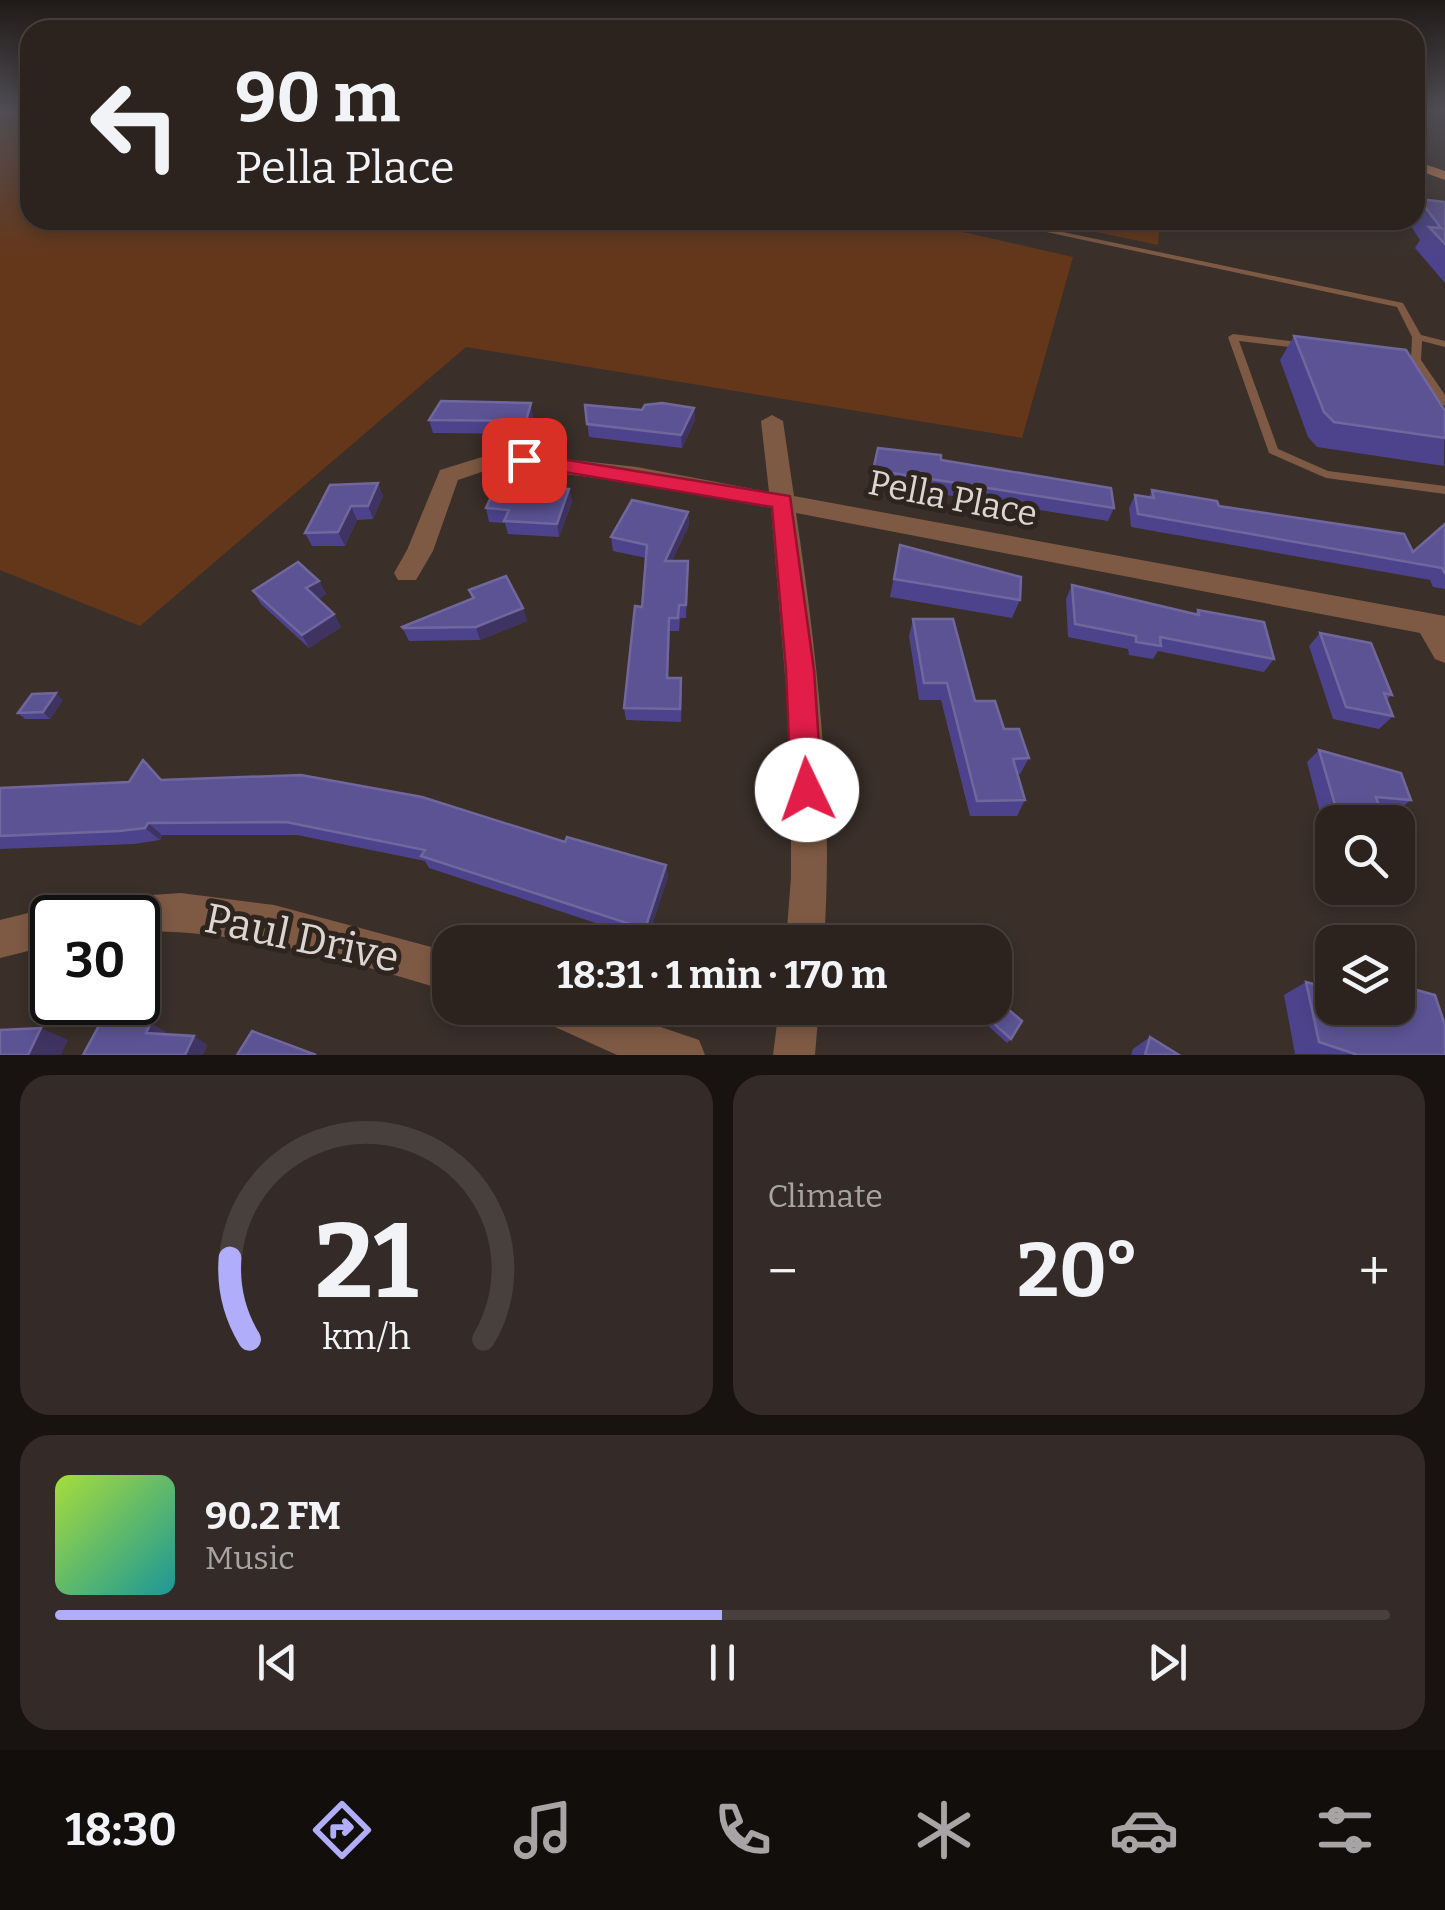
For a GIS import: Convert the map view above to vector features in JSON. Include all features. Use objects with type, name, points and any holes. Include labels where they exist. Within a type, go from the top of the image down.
[{"type":"street","points":[[772,421],[806,773],[805,925]]},
{"type":"street","name":"Pella Place","points":[[407,573],[420,550],[448,475],[488,461],[524,460],[782,501],[1437,626]]},
{"type":"street","points":[[1437,626],[1445,651]]},
{"type":"street","name":"Paul Drive","points":[[160,912],[233,919],[364,944],[432,966]]},
{"type":"street","points":[[0,938],[30,931]]},
{"type":"street","points":[[596,1025],[638,1044],[684,1055]]},
{"type":"street","points":[[794,1055],[797,1025]]},
{"type":"lane","points":[[1042,230],[1400,305],[1417,338],[1416,360],[1445,403]]},
{"type":"lane","points":[[1330,348],[1233,337],[1273,451],[1326,474],[1445,490]]},
{"type":"lane","points":[[1417,338],[1445,344]]},
{"type":"lane","points":[[1400,358],[1416,360]]},
{"type":"shaded area","points":[[0,158],[20,158],[20,230],[954,230],[1073,257],[1022,438],[466,347],[140,626],[0,570]]},
{"type":"shaded area","points":[[1087,230],[1159,230],[1158,245]]},
{"type":"building","points":[[1425,200],[1445,202],[1445,244],[1429,227],[1441,228],[1425,207]]},
{"type":"building","points":[[1294,336],[1406,350],[1445,411],[1445,438],[1334,422],[1324,412]]},
{"type":"building","points":[[441,401],[531,403],[526,421],[429,420]]},
{"type":"building","points":[[662,403],[694,408],[681,435],[587,424],[585,405],[642,410],[645,405]]},
{"type":"building","points":[[878,448],[941,455],[941,460],[1111,488],[1114,508],[886,472],[874,466]]},
{"type":"building","points":[[378,483],[368,506],[351,506],[338,532],[305,533],[330,485]]},
{"type":"building","points":[[495,488],[569,489],[557,524],[504,521],[509,510],[486,508]]},
{"type":"building","points":[[1152,490],[1217,501],[1219,506],[1404,534],[1413,552],[1445,524],[1445,574],[1442,568],[1138,514],[1135,495],[1154,498]]},
{"type":"building","points":[[632,500],[688,512],[665,561],[688,561],[686,605],[679,605],[678,618],[669,618],[667,678],[681,678],[680,709],[624,708],[635,606],[642,607],[647,545],[611,537]]},
{"type":"building","points":[[900,545],[1021,577],[1020,600],[894,579]]},
{"type":"building","points":[[298,562],[319,581],[306,588],[334,614],[302,635],[253,591]]},
{"type":"building","points":[[506,576],[523,608],[476,627],[402,627],[474,598],[469,590]]},
{"type":"building","points":[[1072,585],[1199,615],[1198,610],[1264,622],[1274,659],[1160,637],[1161,646],[1136,642],[1136,636],[1075,624]]},
{"type":"building","points":[[913,619],[953,619],[975,701],[995,701],[1004,729],[1019,729],[1029,758],[1013,759],[1025,800],[977,801],[947,683],[924,683]]},
{"type":"building","points":[[1320,633],[1371,643],[1392,695],[1384,693],[1393,716],[1346,707]]},
{"type":"building","points":[[56,693],[43,712],[18,713],[32,694]]},
{"type":"building","points":[[1319,750],[1401,773],[1411,800],[1376,797],[1379,805],[1335,805]]},
{"type":"building","points":[[143,760],[161,780],[301,775],[422,797],[565,842],[567,837],[666,865],[646,925],[633,925],[421,856],[425,850],[286,822],[148,823],[145,828],[119,831],[0,836],[0,788],[129,782]]},
{"type":"building","points":[[1306,982],[1315,984],[1315,1024]]},
{"type":"building","points":[[1415,989],[1435,995],[1445,1025],[1445,1055],[1358,1055],[1319,1042],[1315,1025],[1415,1025]]},
{"type":"building","points":[[1012,1012],[1022,1021],[1011,1039],[995,1025],[1012,1025]]},
{"type":"building","points":[[99,1025],[150,1025],[146,1033],[194,1036],[185,1055],[83,1055]]},
{"type":"building","points":[[41,1028],[28,1055],[0,1055],[0,1030]]},
{"type":"building","points":[[252,1031],[316,1055],[237,1055]]},
{"type":"building","points":[[1150,1037],[1179,1055],[1145,1055]]},
{"type":"route","points":[[524,460],[638,475],[782,501],[800,670],[807,790]]}]
